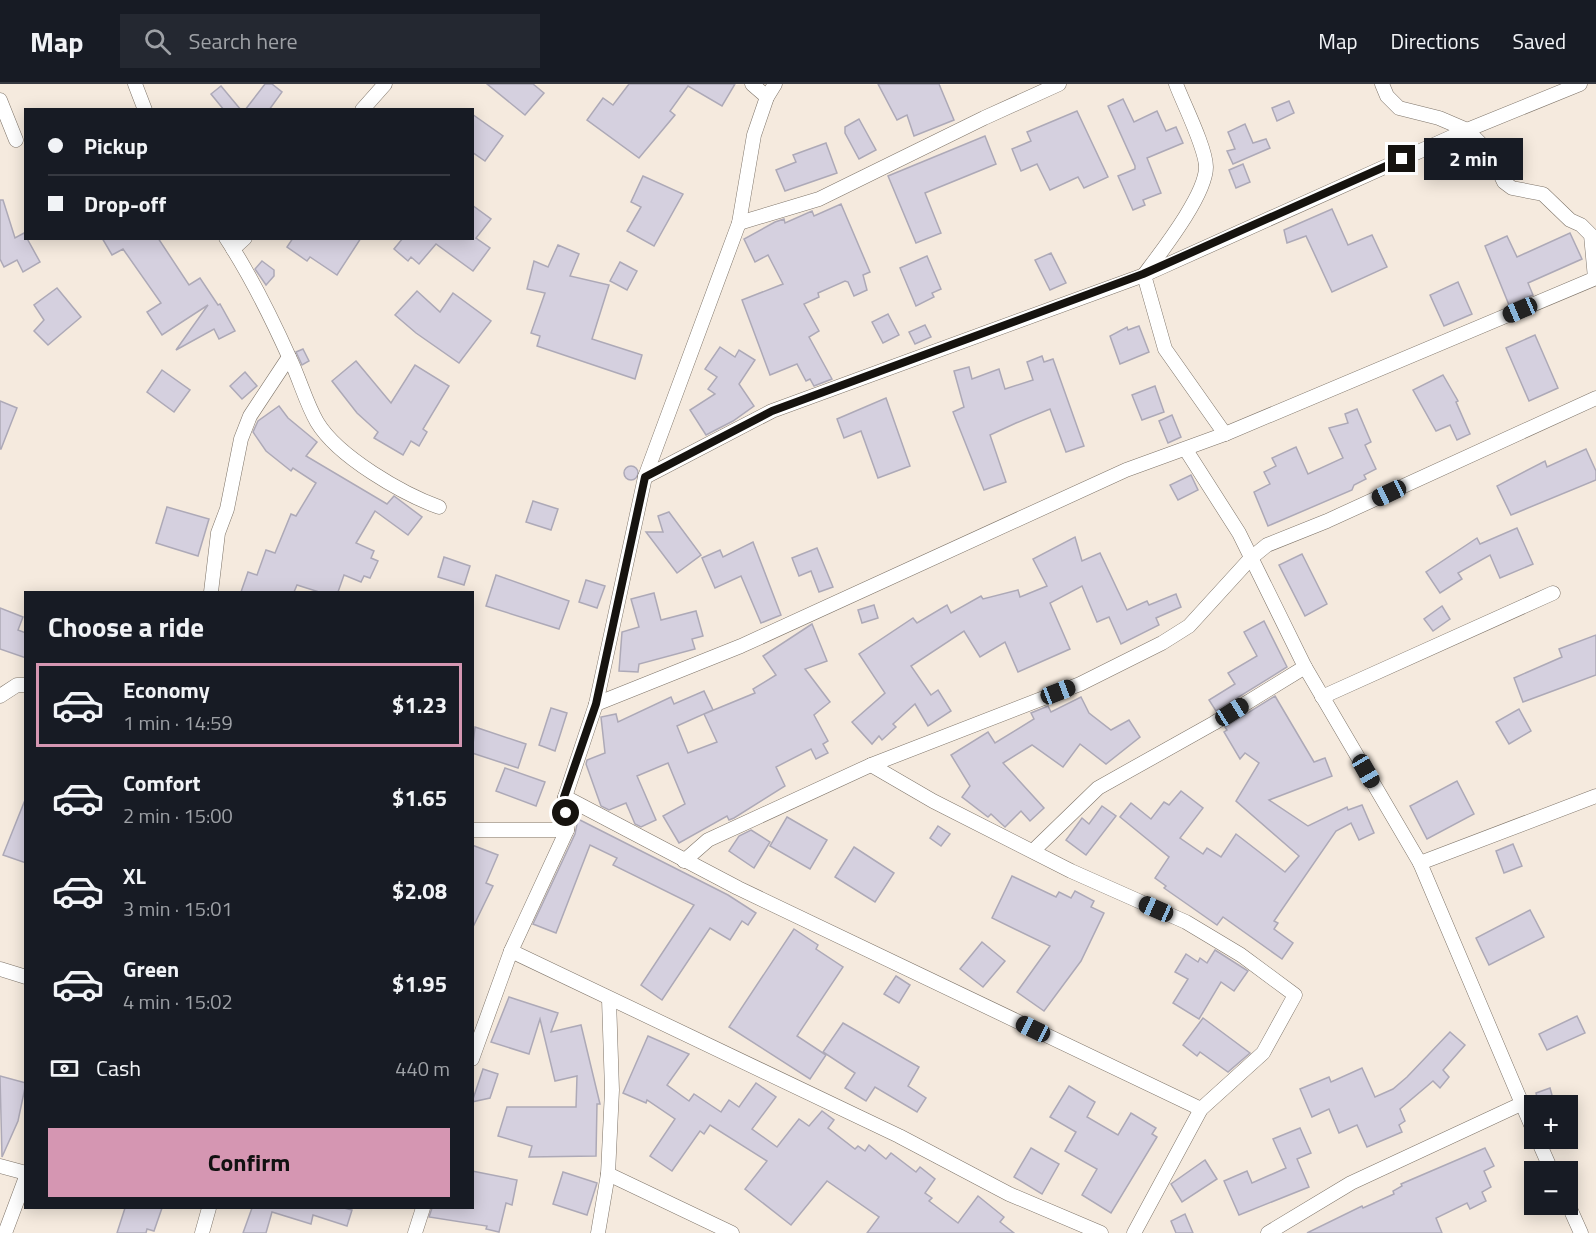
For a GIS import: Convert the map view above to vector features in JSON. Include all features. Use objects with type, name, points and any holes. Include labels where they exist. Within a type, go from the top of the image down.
[{"type":"street","points":[[135,84],[144,108]]},
{"type":"street","points":[[364,108],[385,84]]},
{"type":"street","points":[[752,84],[767,97]]},
{"type":"street","points":[[474,1053],[511,951],[567,830],[564,797],[596,704],[645,477],[740,223],[754,135],[767,97],[775,84]]},
{"type":"street","points":[[740,223],[819,199],[1059,84]]},
{"type":"street","points":[[1143,274],[1173,236],[1197,192],[1206,167],[1176,84]]},
{"type":"street","points":[[596,704],[741,646],[1126,470],[1186,450],[1595,278],[1591,235],[1581,225],[1570,219],[1543,194],[1512,188],[1504,182],[1490,153],[1467,130],[1439,118],[1399,108],[1387,96],[1383,84]]},
{"type":"street","points":[[645,477],[772,411],[1143,274],[1467,130],[1580,84]]},
{"type":"street","points":[[0,100],[16,140]]},
{"type":"street","points":[[230,244],[289,357],[318,423],[344,451],[419,500],[440,507]]},
{"type":"street","points":[[1143,274],[1165,349],[1225,434]]},
{"type":"street","points":[[211,591],[218,532],[229,498],[241,439],[250,416],[289,357]]},
{"type":"street","points":[[684,861],[708,840],[871,765],[1080,684],[1162,643],[1189,626],[1251,558],[1267,544],[1292,532],[1327,521],[1596,398]]},
{"type":"street","points":[[1186,450],[1239,533],[1305,667],[1420,863],[1524,1110]]},
{"type":"street","points":[[1322,697],[1552,593]]},
{"type":"street","points":[[1034,850],[1098,788],[1214,723],[1305,667]]},
{"type":"street","points":[[0,696],[17,685],[24,685]]},
{"type":"street","points":[[871,765],[933,801],[1034,850],[1071,871],[1186,922],[1241,955],[1295,995],[1263,1053],[1201,1109],[1134,1233]]},
{"type":"street","points":[[1420,863],[1596,796]]},
{"type":"street","points":[[564,797],[684,861],[1201,1109]]},
{"type":"street","points":[[474,830],[567,830]]},
{"type":"street","points":[[511,951],[899,1136],[1009,1194],[1101,1233]]},
{"type":"street","points":[[0,969],[24,976]]},
{"type":"street","points":[[598,1233],[608,1174],[612,1090],[609,999]]},
{"type":"street","points":[[1268,1233],[1351,1183],[1521,1104]]},
{"type":"street","points":[[0,1166],[24,1174]]},
{"type":"street","points":[[608,1174],[732,1233]]},
{"type":"street","points":[[5,1233],[24,1181]]},
{"type":"street","points":[[202,1233],[209,1209]]},
{"type":"street","points":[[415,1233],[423,1209]]},
{"type":"street","points":[[1573,1215],[1581,1233]]},
{"type":"building","points":[[265,84],[272,84],[282,92],[270,108],[247,108]]},
{"type":"building","points":[[487,84],[533,84],[544,93],[525,115]]},
{"type":"building","points":[[629,84],[735,84],[722,106],[688,86],[670,111],[675,115],[639,158],[587,120],[603,98],[613,105]]},
{"type":"building","points":[[878,84],[939,84],[954,120],[914,136],[907,115],[897,120]]},
{"type":"building","points":[[221,86],[239,108],[222,108],[211,94]]},
{"type":"building","points":[[1123,99],[1134,122],[1157,111],[1166,131],[1176,127],[1183,143],[1147,158],[1161,193],[1143,200],[1145,205],[1133,210],[1118,176],[1135,169],[1135,166],[1108,106]]},
{"type":"building","points":[[1289,101],[1294,113],[1277,121],[1272,108]]},
{"type":"building","points":[[1077,111],[1108,177],[1084,188],[1078,177],[1050,190],[1037,164],[1021,171],[1012,149],[1031,141],[1027,132]]},
{"type":"building","points":[[474,115],[503,136],[485,161],[474,153]]},
{"type":"building","points":[[859,119],[876,150],[859,159],[845,133],[845,127]]},
{"type":"building","points":[[1245,124],[1253,143],[1266,139],[1270,148],[1233,164],[1227,151],[1235,149],[1228,132]]},
{"type":"building","points":[[985,136],[996,164],[925,193],[941,233],[916,243],[888,176]]},
{"type":"building","points":[[826,143],[837,173],[785,191],[776,170],[796,162],[793,155]]},
{"type":"building","points":[[1243,164],[1250,182],[1236,188],[1229,170]]},
{"type":"building","points":[[643,176],[683,194],[654,246],[627,231],[641,207],[631,202]]},
{"type":"building","points":[[0,200],[3,200],[15,238],[24,233],[24,240],[28,240],[40,262],[23,272],[17,260],[4,267],[0,259]]},
{"type":"building","points":[[841,204],[870,272],[863,275],[867,290],[854,296],[848,282],[845,281],[818,293],[819,297],[804,304],[819,331],[809,337],[832,379],[814,386],[810,379],[806,381],[797,364],[770,375],[742,300],[783,284],[768,255],[755,262],[744,239],[775,222],[784,219],[785,223],[812,211],[814,216]]},
{"type":"building","points":[[474,206],[491,219],[476,238],[490,248],[473,271],[436,244],[419,264],[411,257],[408,261],[394,249],[401,240],[474,240]]},
{"type":"building","points":[[1332,209],[1348,245],[1372,235],[1387,267],[1332,292],[1306,236],[1287,243],[1284,230]]},
{"type":"building","points":[[1570,233],[1582,259],[1528,283],[1533,295],[1509,305],[1485,246],[1507,236],[1517,257]]},
{"type":"building","points":[[103,240],[159,240],[189,285],[200,278],[218,305],[220,304],[235,331],[219,339],[214,329],[176,350],[208,305],[162,335],[147,312],[161,303],[123,249],[112,255]]},
{"type":"building","points":[[292,240],[360,240],[337,275],[310,257],[307,261],[287,247]]},
{"type":"building","points":[[558,245],[579,254],[570,276],[609,285],[592,339],[642,355],[635,379],[537,346],[540,336],[531,333],[545,293],[527,289],[534,261],[548,267]]},
{"type":"building","points":[[1051,253],[1066,283],[1050,290],[1035,260]]},
{"type":"building","points":[[927,256],[941,289],[932,293],[934,297],[916,306],[900,268]]},
{"type":"building","points":[[262,261],[274,270],[274,276],[266,285],[255,269]]},
{"type":"building","points":[[620,262],[637,271],[627,290],[610,281]]},
{"type":"building","points":[[1458,282],[1472,314],[1444,326],[1430,295]]},
{"type":"building","points":[[57,288],[81,317],[48,345],[34,331],[44,320],[34,305]]},
{"type":"building","points":[[417,291],[440,312],[453,293],[491,321],[459,363],[395,315]]},
{"type":"building","points":[[888,314],[899,335],[883,343],[872,322]]},
{"type":"building","points":[[925,325],[931,337],[915,344],[909,332]]},
{"type":"building","points":[[1139,326],[1149,352],[1120,364],[1110,336],[1127,327],[1128,330]]},
{"type":"building","points":[[1535,335],[1558,388],[1529,401],[1506,348]]},
{"type":"building","points":[[720,347],[735,357],[739,350],[755,360],[739,384],[754,406],[733,421],[706,435],[690,410],[715,394],[708,389],[717,377],[705,369]]},
{"type":"building","points":[[303,349],[309,361],[302,365],[296,352]]},
{"type":"building","points":[[1042,356],[1044,362],[1053,359],[1084,446],[1066,452],[1050,409],[1016,423],[990,435],[1006,482],[984,490],[953,412],[964,407],[954,371],[969,367],[972,379],[999,369],[1005,389],[1033,380],[1027,362]]},
{"type":"building","points":[[356,361],[391,403],[415,365],[449,386],[423,429],[427,432],[419,446],[411,441],[403,455],[374,438],[378,432],[357,413],[332,381]]},
{"type":"building","points":[[162,370],[190,390],[174,412],[147,392]]},
{"type":"building","points":[[245,372],[257,386],[242,399],[230,386]]},
{"type":"building","points":[[1443,375],[1458,401],[1456,402],[1470,434],[1457,440],[1450,425],[1436,431],[1413,390]]},
{"type":"building","points":[[1155,386],[1164,412],[1142,420],[1132,395]]},
{"type":"building","points":[[886,398],[910,466],[878,478],[861,431],[844,438],[837,419]]},
{"type":"building","points":[[0,401],[17,408],[1,449],[0,449]]},
{"type":"building","points":[[279,406],[288,418],[317,442],[306,456],[387,504],[394,496],[422,517],[408,535],[375,511],[356,543],[374,551],[371,558],[378,561],[370,578],[364,576],[361,582],[344,575],[338,591],[316,591],[297,585],[294,591],[241,591],[248,572],[257,575],[266,550],[275,553],[291,514],[296,516],[316,483],[293,468],[291,471],[266,451],[253,432],[258,421]]},
{"type":"building","points":[[1357,409],[1371,442],[1365,445],[1376,469],[1364,475],[1366,479],[1354,485],[1352,490],[1268,526],[1254,492],[1270,484],[1264,472],[1276,466],[1272,458],[1296,447],[1308,474],[1343,458],[1329,428],[1348,423],[1345,414]]},
{"type":"building","points":[[1172,415],[1181,437],[1168,443],[1159,421]]},
{"type":"building","points":[[1586,449],[1596,471],[1596,480],[1511,515],[1497,486],[1545,461],[1547,467]]},
{"type":"building","points":[[628,466],[634,466],[638,473],[634,480],[628,480],[624,476],[624,470]]},
{"type":"building","points":[[1191,475],[1198,490],[1178,500],[1170,485]]},
{"type":"building","points":[[533,501],[558,509],[551,530],[526,522]]},
{"type":"building","points":[[167,507],[209,519],[198,556],[156,543]]},
{"type":"building","points":[[669,512],[701,555],[677,573],[646,532],[663,532],[658,516]]},
{"type":"building","points":[[1517,528],[1533,564],[1500,578],[1490,555],[1458,573],[1462,579],[1440,593],[1426,572],[1477,538],[1480,544]]},
{"type":"building","points":[[1075,537],[1082,561],[1100,553],[1127,610],[1147,601],[1149,605],[1176,594],[1181,607],[1156,618],[1159,625],[1121,644],[1109,617],[1097,622],[1082,586],[1050,603],[1070,649],[1018,672],[1005,642],[980,657],[964,631],[911,666],[931,695],[938,690],[951,711],[928,726],[915,704],[893,724],[896,727],[882,740],[879,736],[872,744],[852,722],[885,693],[859,654],[913,618],[917,623],[947,605],[951,613],[981,596],[983,599],[1018,590],[1020,597],[1047,586],[1033,559]]},
{"type":"building","points":[[753,542],[781,615],[761,623],[741,576],[715,588],[702,558],[720,550],[723,557]]},
{"type":"building","points":[[817,548],[833,587],[819,592],[811,571],[799,576],[792,558]]},
{"type":"building","points":[[1302,554],[1327,604],[1305,616],[1279,565]]},
{"type":"building","points":[[444,557],[470,566],[464,585],[438,577]]},
{"type":"building","points":[[496,575],[569,601],[559,629],[486,606]]},
{"type":"building","points":[[586,580],[605,586],[597,608],[579,602]]},
{"type":"building","points":[[654,593],[661,620],[696,611],[703,636],[692,639],[695,649],[639,664],[638,672],[619,671],[622,632],[639,627],[631,599]]},
{"type":"building","points":[[874,605],[878,618],[862,623],[858,610]]},
{"type":"building","points":[[1442,606],[1450,619],[1433,631],[1424,619]]},
{"type":"building","points":[[0,608],[23,617],[18,630],[24,632],[24,657],[0,649]]},
{"type":"building","points":[[1264,621],[1287,667],[1216,711],[1209,700],[1235,684],[1228,673],[1257,656],[1244,632]]},
{"type":"building","points":[[812,624],[827,661],[805,669],[830,702],[814,715],[828,741],[823,744],[828,753],[816,759],[811,749],[776,767],[785,786],[734,818],[729,820],[727,816],[679,843],[663,816],[685,804],[668,763],[637,776],[656,820],[641,827],[635,824],[626,803],[609,810],[601,806],[586,764],[587,760],[605,753],[601,717],[616,714],[618,722],[671,697],[674,704],[704,691],[713,710],[704,714],[755,693],[753,689],[776,675],[763,656]],"holes":[[[704,714],[717,742],[688,753],[677,726]]]},
{"type":"building","points":[[1596,635],[1596,675],[1523,702],[1514,678],[1562,657],[1559,649]]},
{"type":"building","points":[[1275,696],[1314,762],[1325,758],[1332,776],[1269,800],[1308,826],[1347,807],[1348,810],[1362,805],[1374,833],[1359,840],[1351,823],[1336,831],[1274,921],[1278,923],[1274,929],[1293,943],[1282,959],[1223,917],[1217,925],[1164,888],[1166,886],[1155,878],[1169,857],[1120,817],[1131,803],[1151,819],[1164,802],[1169,805],[1181,791],[1203,808],[1180,838],[1203,854],[1207,848],[1221,857],[1236,834],[1285,872],[1299,856],[1236,801],[1259,763],[1245,753],[1240,759],[1224,732],[1227,730],[1225,727]]},
{"type":"building","points":[[1081,697],[1089,713],[1111,730],[1129,720],[1140,737],[1106,764],[1080,744],[1063,767],[1032,745],[1003,763],[1044,808],[1030,821],[1021,811],[1005,827],[991,814],[988,817],[962,797],[970,786],[951,755],[988,732],[995,743],[1034,719],[1031,713],[1048,706],[1051,712]]},
{"type":"building","points":[[551,708],[567,713],[555,751],[539,745]]},
{"type":"building","points":[[1519,709],[1531,731],[1509,744],[1496,722]]},
{"type":"building","points":[[475,727],[526,744],[518,768],[474,754]]},
{"type":"building","points":[[505,768],[545,782],[536,806],[496,791]]},
{"type":"building","points":[[1457,781],[1474,814],[1427,839],[1410,806]]},
{"type":"building","points":[[24,802],[24,862],[3,855]]},
{"type":"building","points":[[1102,806],[1116,816],[1086,855],[1066,840],[1082,818],[1089,824]]},
{"type":"building","points":[[787,817],[827,840],[810,869],[770,846]]},
{"type":"building","points":[[578,819],[728,895],[756,913],[748,925],[742,921],[730,940],[710,928],[662,1000],[641,985],[694,905],[613,865],[617,858],[590,845],[556,933],[533,924],[575,834]]},
{"type":"building","points":[[938,826],[950,834],[941,846],[930,838]]},
{"type":"building","points":[[751,830],[770,842],[754,868],[729,851],[739,836]]},
{"type":"building","points":[[1513,844],[1522,866],[1504,873],[1496,851]]},
{"type":"building","points":[[474,846],[498,855],[486,883],[493,886],[474,925]]},
{"type":"building","points":[[854,847],[894,873],[875,902],[835,877]]},
{"type":"building","points":[[1012,876],[1056,897],[1059,892],[1071,898],[1075,891],[1094,901],[1091,907],[1104,913],[1081,961],[1044,1011],[1017,992],[1050,946],[992,918]]},
{"type":"building","points":[[1530,910],[1544,937],[1489,965],[1476,938]]},
{"type":"building","points":[[794,929],[818,945],[816,949],[843,967],[797,1036],[826,1055],[810,1079],[729,1027]]},
{"type":"building","points":[[982,942],[1005,961],[983,987],[960,969]]},
{"type":"building","points":[[1215,950],[1248,971],[1234,991],[1221,982],[1199,1019],[1173,1003],[1188,979],[1175,972],[1186,954],[1198,962],[1200,958],[1207,963]]},
{"type":"building","points":[[896,976],[910,985],[899,1003],[884,994]]},
{"type":"building","points":[[509,997],[558,1013],[551,1032],[581,1025],[600,1104],[597,1104],[596,1156],[529,1157],[532,1146],[498,1136],[507,1107],[576,1107],[577,1076],[555,1081],[540,1019],[529,1054],[491,1042]]},
{"type":"building","points":[[1577,1016],[1585,1033],[1547,1050],[1539,1034]]},
{"type":"building","points":[[1203,1018],[1250,1053],[1228,1072],[1200,1052],[1197,1056],[1183,1045]]},
{"type":"building","points":[[843,1023],[919,1067],[908,1086],[926,1098],[917,1112],[875,1087],[866,1101],[845,1088],[855,1073],[823,1052]]},
{"type":"building","points":[[1450,1032],[1465,1045],[1443,1070],[1449,1077],[1440,1088],[1433,1081],[1400,1109],[1405,1121],[1399,1125],[1402,1132],[1367,1147],[1357,1125],[1339,1133],[1329,1109],[1312,1117],[1300,1089],[1329,1077],[1331,1082],[1362,1068],[1375,1097],[1393,1089],[1407,1077]]},
{"type":"building","points":[[648,1036],[689,1054],[667,1085],[689,1101],[694,1094],[721,1112],[729,1100],[739,1107],[756,1083],[776,1097],[752,1129],[777,1147],[799,1119],[809,1126],[822,1111],[834,1120],[828,1128],[855,1149],[858,1146],[865,1151],[869,1145],[886,1159],[891,1153],[916,1172],[920,1167],[935,1179],[925,1193],[932,1198],[929,1201],[958,1223],[978,1196],[1004,1217],[1000,1222],[1014,1233],[867,1233],[879,1217],[827,1181],[791,1225],[745,1189],[767,1161],[710,1125],[704,1134],[700,1131],[672,1171],[650,1156],[675,1119],[647,1100],[646,1103],[623,1093]]},
{"type":"building","points":[[483,1069],[498,1074],[490,1098],[474,1102]]},
{"type":"building","points":[[0,1076],[24,1082],[18,1121],[2,1157]]},
{"type":"building","points":[[1069,1086],[1095,1102],[1087,1117],[1118,1135],[1131,1113],[1156,1128],[1152,1134],[1157,1137],[1111,1213],[1082,1195],[1097,1169],[1065,1151],[1076,1132],[1050,1117]]},
{"type":"building","points":[[1550,1088],[1552,1095],[1536,1095],[1536,1093]]},
{"type":"building","points":[[1300,1128],[1311,1153],[1297,1159],[1309,1187],[1239,1215],[1224,1181],[1247,1171],[1252,1183],[1286,1168],[1273,1139]]},
{"type":"building","points":[[1031,1148],[1059,1164],[1042,1194],[1014,1177]]},
{"type":"building","points":[[1485,1148],[1494,1166],[1484,1171],[1491,1187],[1482,1192],[1486,1201],[1470,1209],[1467,1203],[1436,1218],[1442,1233],[1307,1233],[1362,1206],[1363,1208],[1394,1194],[1393,1191],[1402,1186],[1401,1184]]},
{"type":"building","points":[[1205,1160],[1217,1179],[1182,1202],[1171,1184]]},
{"type":"building","points":[[474,1171],[517,1180],[512,1205],[506,1203],[499,1232],[486,1229],[487,1226],[429,1217],[432,1209],[474,1209]]},
{"type":"building","points":[[563,1172],[597,1183],[587,1215],[553,1204]]},
{"type":"building","points":[[125,1209],[162,1209],[154,1231],[147,1229],[146,1233],[117,1233]]},
{"type":"building","points":[[252,1209],[352,1210],[347,1226],[313,1215],[311,1224],[272,1212],[266,1233],[243,1233]]},
{"type":"building","points":[[1185,1214],[1193,1233],[1176,1233],[1171,1221]]},
{"type":"route","points":[[566,813],[564,797],[596,704],[645,477],[772,411],[1143,274],[1402,159]]}]
